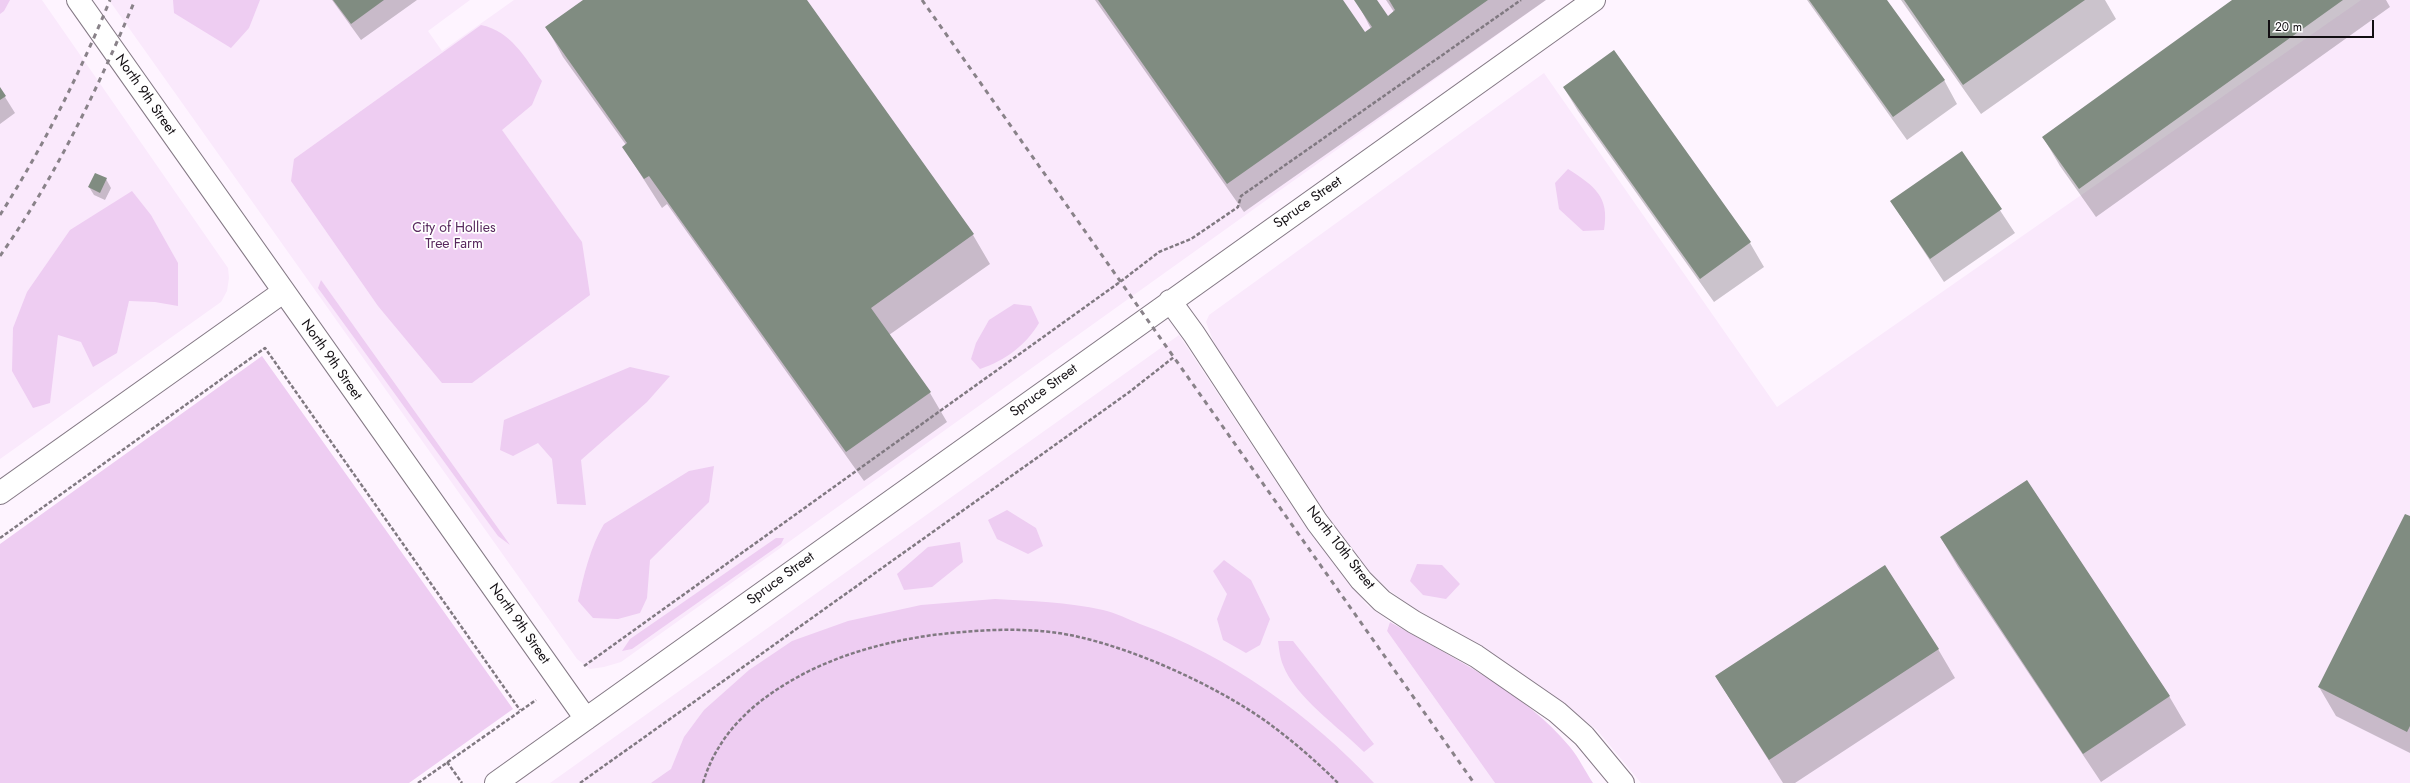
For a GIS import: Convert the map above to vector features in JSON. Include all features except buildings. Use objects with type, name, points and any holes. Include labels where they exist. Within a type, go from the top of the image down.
[{"type":"street","name":"North 9th Street","points":[[78,0],[586,719]]},
{"type":"street","name":"Spruce Street","points":[[496,783],[1594,0]]},
{"type":"street","points":[[0,493],[283,292]]},
{"type":"street","name":"North 10th Street","points":[[1170,302],[1200,343],[1317,522],[1361,580],[1382,601],[1407,618],[1476,656],[1557,712],[1584,736],[1623,783]]},
{"type":"path","points":[[418,783],[1120,282],[1159,252],[1191,239],[1238,207],[1241,196],[1521,0]]},
{"type":"path","points":[[580,783],[1128,393],[1173,358],[1200,343]]},
{"type":"path","points":[[0,538],[265,348],[520,710]]},
{"type":"path","points":[[703,783],[707,770],[724,737],[736,723],[763,698],[797,677],[831,660],[865,649],[920,637],[962,632],[1001,630],[1041,631],[1078,637],[1136,655],[1178,672],[1270,724],[1338,783]]},
{"type":"path","points":[[447,762],[462,783]]},
{"type":"shaded area","points":[[0,0],[42,0],[228,268],[229,278],[227,291],[221,302],[0,459]]},
{"type":"shaded area","points":[[109,0],[470,0],[428,31],[442,51],[514,0],[1546,0],[621,662],[590,669],[577,659]]},
{"type":"shaded area","points":[[2361,0],[2410,0],[2410,783],[1641,783],[1597,730],[1573,711],[1489,652],[1409,605],[1389,590],[1367,570],[1325,512],[1217,351],[1206,322],[1209,315],[1544,73],[1777,407]]},
{"type":"shaded area","points":[[1179,335],[1302,521],[1367,605],[1390,622],[1387,631],[1495,783],[550,783]]},
{"type":"green space","points":[[0,0],[10,0],[4,11],[0,14]]},
{"type":"green space","points":[[173,0],[260,0],[249,28],[231,48],[174,13]]},
{"type":"green space","name":"City of Hollies Tree Farm","points":[[481,25],[492,28],[509,39],[542,81],[532,105],[502,130],[582,242],[590,295],[472,383],[442,383],[378,306],[291,181],[294,159]]},
{"type":"green space","points":[[1568,169],[1585,181],[1598,193],[1605,209],[1604,230],[1583,231],[1559,209],[1555,183]]},
{"type":"green space","points":[[132,191],[151,215],[178,263],[178,306],[155,302],[129,301],[117,353],[93,367],[81,342],[58,335],[50,403],[33,408],[12,371],[13,328],[27,292],[70,230]]},
{"type":"green space","points":[[321,280],[510,545],[498,536],[318,288]]},
{"type":"green space","points":[[1014,304],[1031,306],[1039,323],[1028,339],[1014,351],[1006,357],[980,369],[971,359],[976,343],[989,320]]},
{"type":"green space","points":[[262,356],[513,709],[409,783],[0,783],[0,544]]},
{"type":"green space","points":[[630,367],[670,376],[647,402],[581,460],[586,505],[557,504],[552,459],[538,443],[513,456],[500,450],[504,420]]},
{"type":"green space","points":[[714,466],[709,502],[650,560],[647,598],[640,613],[618,619],[593,618],[578,601],[591,552],[604,524],[689,471]]},
{"type":"green space","points":[[1007,510],[1036,528],[1043,546],[1028,554],[997,539],[988,520]]},
{"type":"green space","points":[[776,538],[784,538],[781,544],[632,649],[622,651],[630,639]]},
{"type":"green space","points":[[960,542],[963,562],[932,587],[904,590],[897,574],[928,547]]},
{"type":"green space","points":[[1224,560],[1251,580],[1270,619],[1260,645],[1246,653],[1223,640],[1217,619],[1227,594],[1213,571]]},
{"type":"green space","points":[[1417,564],[1442,565],[1460,584],[1446,599],[1423,595],[1410,581]]},
{"type":"green space","points":[[995,599],[1036,601],[1090,607],[1117,614],[1173,637],[1236,670],[1295,711],[1323,734],[1374,783],[651,783],[671,769],[684,737],[704,710],[749,670],[792,641],[848,621],[921,605]]},
{"type":"green space","points":[[1390,622],[1462,662],[1531,709],[1552,727],[1570,747],[1593,783],[1495,783],[1387,631]]},
{"type":"green space","points":[[1278,641],[1293,641],[1374,744],[1364,752],[1319,712],[1297,689],[1282,662]]},
{"type":"railway","points":[[0,215],[31,164],[60,110],[110,0]]},
{"type":"railway","points":[[0,256],[39,195],[74,132],[91,99],[135,0]]},
{"type":"railway","points":[[922,0],[1474,783]]}]
